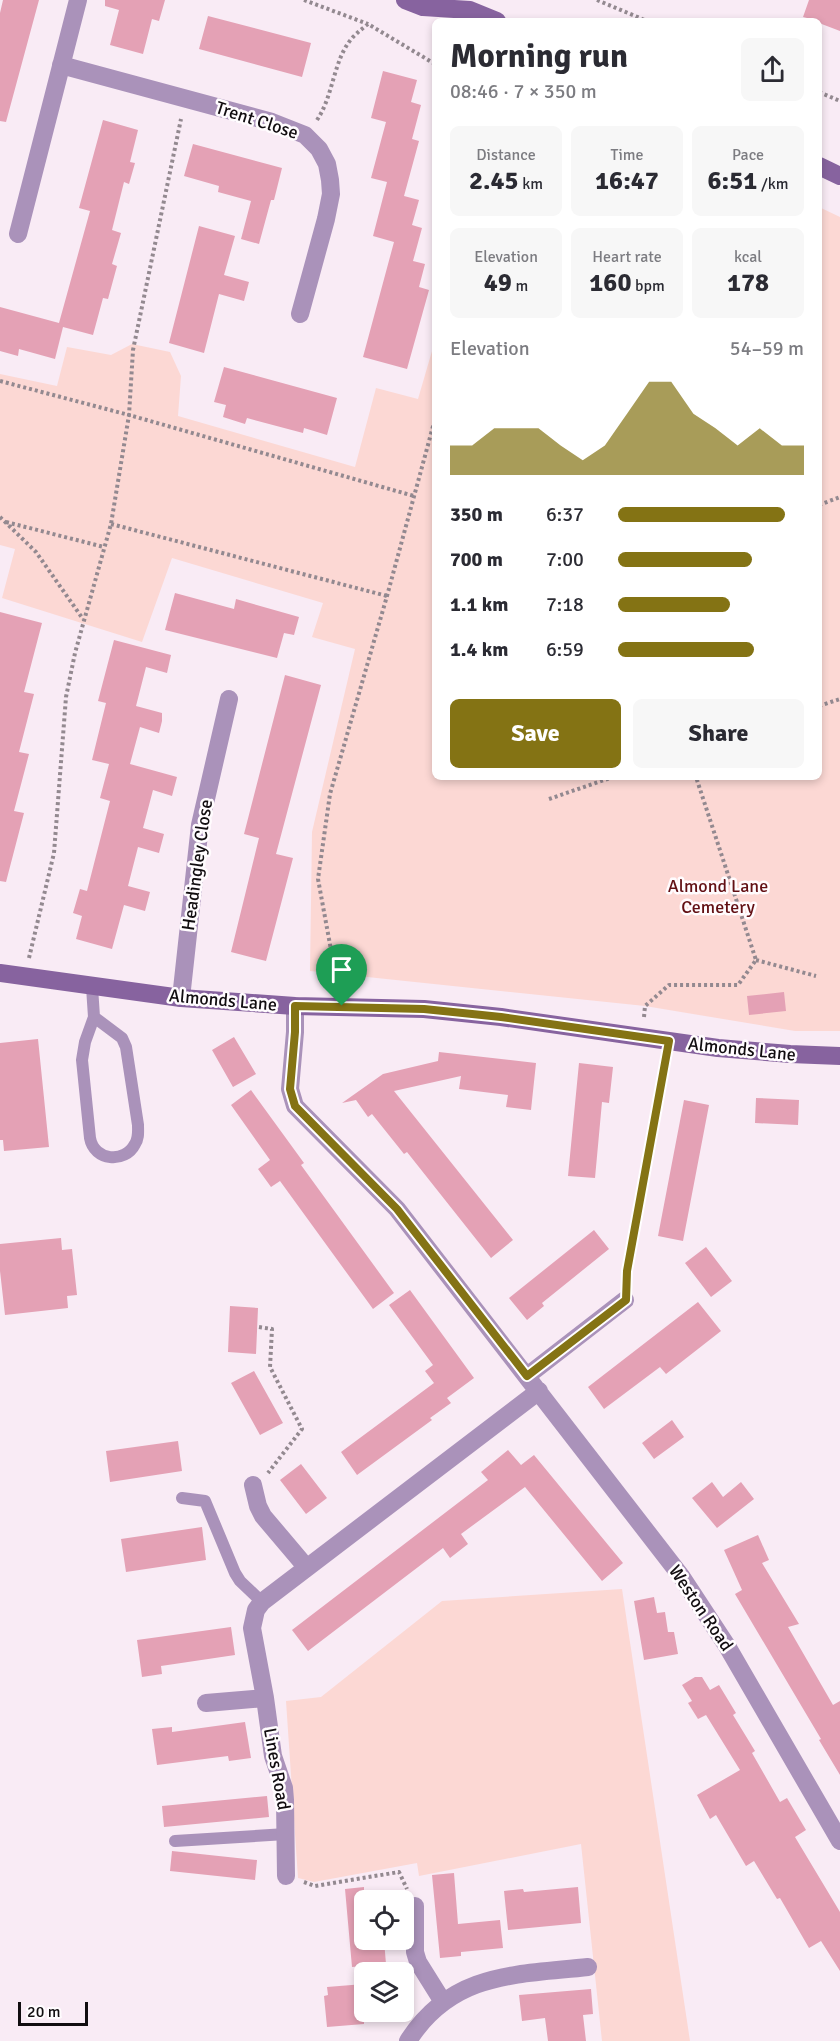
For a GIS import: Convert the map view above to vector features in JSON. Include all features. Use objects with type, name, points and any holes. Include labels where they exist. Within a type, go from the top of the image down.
[{"type":"street","points":[[18,234],[78,0]]},
{"type":"street","points":[[405,0],[423,7],[465,5],[491,18]]},
{"type":"street","name":"Trent Close","points":[[61,65],[272,122],[304,135],[319,149],[327,164],[331,194],[300,314]]},
{"type":"street","points":[[822,167],[840,176]]},
{"type":"street","name":"Headingley Close","points":[[181,998],[200,825],[229,699]]},
{"type":"street","name":"Almonds Lane","points":[[0,973],[181,998],[295,1006],[424,1009],[501,1017],[642,1038],[790,1054],[840,1056]]},
{"type":"street","name":"Weston Road","points":[[295,1006],[290,1089],[295,1106],[397,1209],[681,1576],[727,1646],[840,1841]]},
{"type":"street","points":[[527,1376],[626,1300]]},
{"type":"street","points":[[262,1602],[539,1391]]},
{"type":"street","points":[[253,1485],[263,1516],[307,1568]]},
{"type":"street","name":"Lines Road","points":[[262,1602],[256,1610],[252,1628],[273,1756],[284,1788],[286,1876]]},
{"type":"street","points":[[206,1703],[265,1698]]},
{"type":"street","points":[[415,1906],[415,1952],[418,1962],[443,2002]]},
{"type":"street","points":[[408,2041],[426,2016],[458,1992],[492,1978],[588,1966]]},
{"type":"lane","points":[[92,987],[94,1017],[85,1042],[82,1060],[90,1138],[96,1152],[115,1158],[129,1153],[135,1146],[138,1138],[138,1125],[126,1047],[122,1038],[94,1017]]},
{"type":"lane","points":[[182,1498],[205,1501],[235,1573],[262,1602]]},
{"type":"lane","points":[[175,1840],[286,1834]]},
{"type":"path","points":[[304,0],[368,24],[432,62]]},
{"type":"path","points":[[597,0],[640,18]]},
{"type":"path","points":[[304,135],[319,119],[326,105],[346,48],[353,37],[368,24]]},
{"type":"path","points":[[822,93],[840,101]]},
{"type":"path","points":[[32,978],[34,966],[27,964],[54,853],[66,697],[75,653],[111,524],[129,415],[133,350],[172,152],[186,98]]},
{"type":"path","points":[[0,381],[414,496]]},
{"type":"path","points":[[342,1006],[318,879],[330,794],[432,430]]},
{"type":"path","points":[[822,504],[840,497]]},
{"type":"path","points":[[0,519],[104,547]]},
{"type":"path","points":[[6,522],[36,552],[84,620]]},
{"type":"path","points":[[111,524],[387,596]]},
{"type":"path","points":[[822,705],[840,699]]},
{"type":"path","points":[[549,799],[604,780]]},
{"type":"path","points":[[697,780],[756,960]]},
{"type":"path","points":[[756,960],[816,976]]},
{"type":"path","points":[[642,1038],[645,1006],[669,985],[738,986],[756,960]]},
{"type":"path","points":[[626,1300],[627,1271],[669,1041]]},
{"type":"path","points":[[253,1485],[270,1472],[302,1429],[270,1367],[273,1329],[259,1327]]},
{"type":"path","points":[[286,1876],[315,1886],[399,1872],[415,1906]]},
{"type":"green space","name":"Almond Lane Cemetery","points":[[822,208],[840,217],[840,1031],[795,1031],[645,1006],[310,971],[312,832],[355,649],[312,637],[323,603],[172,558],[142,642],[2,598],[15,549],[0,545],[0,374],[57,386],[67,347],[111,355],[132,344],[170,352],[181,376],[178,416],[355,467],[376,388],[418,399],[432,351],[432,780],[822,780]]},
{"type":"green space","points":[[622,1589],[690,2041],[602,2041],[581,1844],[419,1876],[417,1863],[314,1882],[298,1878],[286,1701],[321,1697],[442,1601]]},
{"type":"building","points":[[3,0],[39,0],[6,122],[0,121],[0,13]]},
{"type":"building","points":[[105,0],[165,0],[159,21],[152,19],[143,54],[110,45],[119,10],[105,6]]},
{"type":"building","points":[[809,0],[840,0],[840,31],[822,24],[822,18],[803,17]]},
{"type":"building","points":[[208,16],[311,43],[302,77],[199,49]]},
{"type":"building","points":[[383,71],[417,80],[411,102],[421,105],[412,139],[419,141],[404,196],[419,200],[412,225],[422,228],[413,261],[425,264],[419,287],[429,290],[407,369],[363,357],[394,242],[373,236],[387,182],[371,178],[386,122],[371,118]]},
{"type":"building","points":[[103,120],[138,130],[130,162],[135,163],[129,184],[124,182],[112,230],[121,233],[112,264],[117,266],[108,299],[103,298],[93,335],[63,327],[55,359],[19,349],[18,356],[0,351],[0,307],[59,323],[90,211],[79,208]]},
{"type":"building","points":[[193,144],[282,168],[259,244],[241,239],[251,201],[218,192],[219,186],[184,176]]},
{"type":"building","points":[[199,226],[235,236],[224,275],[249,282],[244,301],[219,294],[204,353],[169,343]]},
{"type":"building","points":[[224,367],[337,398],[327,435],[304,428],[303,433],[247,418],[245,424],[223,417],[226,405],[214,402]]},
{"type":"building","points":[[175,593],[234,609],[236,599],[299,617],[294,635],[284,633],[277,658],[165,630]]},
{"type":"building","points":[[0,612],[42,623],[24,692],[34,694],[19,752],[29,754],[14,811],[24,813],[6,882],[0,881]]},
{"type":"building","points":[[114,640],[171,655],[167,673],[146,667],[136,706],[162,713],[162,721],[159,733],[140,727],[130,764],[177,777],[172,796],[153,790],[143,828],[164,834],[159,853],[138,847],[128,886],[150,892],[145,911],[124,905],[112,949],[76,939],[82,916],[73,913],[80,889],[87,891],[110,801],[100,798],[109,764],[92,760],[106,703],[98,701]]},
{"type":"building","points":[[285,675],[321,685],[276,854],[293,858],[266,961],[231,952],[259,838],[244,834]]},
{"type":"building","points":[[784,992],[786,1011],[749,1015],[747,996]]},
{"type":"building","points":[[234,1037],[256,1074],[233,1087],[212,1050]]},
{"type":"building","points":[[38,1039],[49,1147],[4,1151],[3,1140],[0,1140],[0,1043]]},
{"type":"building","points":[[439,1052],[536,1063],[531,1110],[506,1107],[508,1095],[459,1089],[461,1076],[394,1091],[513,1240],[491,1258],[407,1152],[404,1154],[372,1114],[368,1117],[356,1100],[342,1103],[383,1074],[438,1061]]},
{"type":"building","points":[[579,1063],[613,1067],[609,1103],[602,1102],[595,1178],[568,1176]]},
{"type":"building","points":[[251,1090],[304,1163],[301,1165],[394,1293],[373,1309],[280,1181],[271,1187],[258,1169],[270,1160],[231,1105]]},
{"type":"building","points":[[756,1098],[799,1100],[798,1125],[755,1123]]},
{"type":"building","points":[[684,1100],[709,1105],[683,1241],[658,1236]]},
{"type":"building","points":[[594,1230],[609,1249],[542,1303],[544,1306],[527,1320],[509,1298]]},
{"type":"building","points":[[61,1238],[62,1250],[72,1249],[77,1295],[67,1296],[68,1308],[5,1315],[0,1271],[0,1244]]},
{"type":"building","points":[[706,1247],[732,1281],[711,1297],[685,1263]]},
{"type":"building","points":[[410,1290],[474,1378],[447,1398],[451,1403],[430,1418],[432,1420],[357,1475],[341,1452],[434,1383],[425,1371],[433,1365],[389,1305]]},
{"type":"building","points":[[698,1302],[721,1331],[666,1374],[660,1367],[604,1409],[588,1387]]},
{"type":"building","points":[[230,1306],[258,1308],[256,1354],[228,1352]]},
{"type":"building","points":[[254,1371],[283,1423],[260,1435],[231,1383]]},
{"type":"building","points":[[672,1420],[684,1437],[654,1459],[642,1443]]},
{"type":"building","points":[[178,1441],[182,1471],[110,1482],[106,1451]]},
{"type":"building","points":[[508,1450],[521,1465],[534,1455],[623,1563],[602,1581],[525,1487],[461,1534],[468,1544],[450,1558],[443,1548],[308,1651],[292,1630],[488,1480],[481,1472]]},
{"type":"building","points":[[301,1464],[327,1498],[306,1514],[280,1480]]},
{"type":"building","points":[[712,1482],[723,1497],[741,1482],[754,1499],[717,1528],[692,1498]]},
{"type":"building","points":[[202,1527],[206,1560],[126,1572],[121,1539]]},
{"type":"building","points":[[758,1535],[769,1560],[762,1563],[799,1624],[788,1627],[833,1705],[840,1701],[840,1775],[735,1594],[742,1590],[724,1550]]},
{"type":"building","points":[[654,1597],[657,1613],[665,1612],[668,1632],[674,1632],[678,1654],[644,1660],[634,1601]]},
{"type":"building","points":[[231,1627],[235,1655],[161,1666],[162,1674],[142,1677],[137,1640]]},
{"type":"building","points":[[695,1677],[702,1677],[710,1690],[719,1685],[736,1713],[733,1715],[755,1751],[752,1753],[780,1802],[787,1798],[806,1830],[795,1837],[840,1912],[840,1971],[821,1941],[809,1948],[780,1898],[777,1899],[754,1861],[746,1866],[716,1815],[710,1819],[697,1795],[740,1770],[706,1715],[698,1719],[688,1703],[692,1701],[682,1685]]},
{"type":"building","points":[[245,1722],[251,1758],[229,1761],[228,1756],[157,1765],[152,1729],[172,1727],[172,1732]]},
{"type":"building","points":[[267,1796],[269,1817],[164,1827],[162,1806]]},
{"type":"building","points":[[172,1851],[257,1860],[255,1880],[170,1871]]},
{"type":"building","points":[[454,1873],[458,1924],[500,1920],[503,1948],[461,1952],[461,1956],[440,1958],[432,1875]]},
{"type":"building","points":[[364,1887],[364,1890],[354,1890],[354,1950],[385,1950],[386,1962],[354,1962],[352,1967],[345,1889]]},
{"type":"building","points":[[578,1887],[581,1923],[508,1930],[504,1891],[523,1889],[524,1892]]},
{"type":"building","points":[[354,1985],[354,2022],[364,2022],[364,2024],[327,2027],[324,1996],[328,1995],[327,1987]]},
{"type":"building","points":[[591,1989],[593,2014],[583,2015],[586,2041],[548,2041],[545,2018],[522,2021],[519,1995]]},
{"type":"route","points":[[295,1006],[342,1006],[424,1009],[501,1017],[669,1041],[627,1271],[626,1300],[527,1376],[397,1209],[295,1106],[290,1089],[295,1006]]}]
